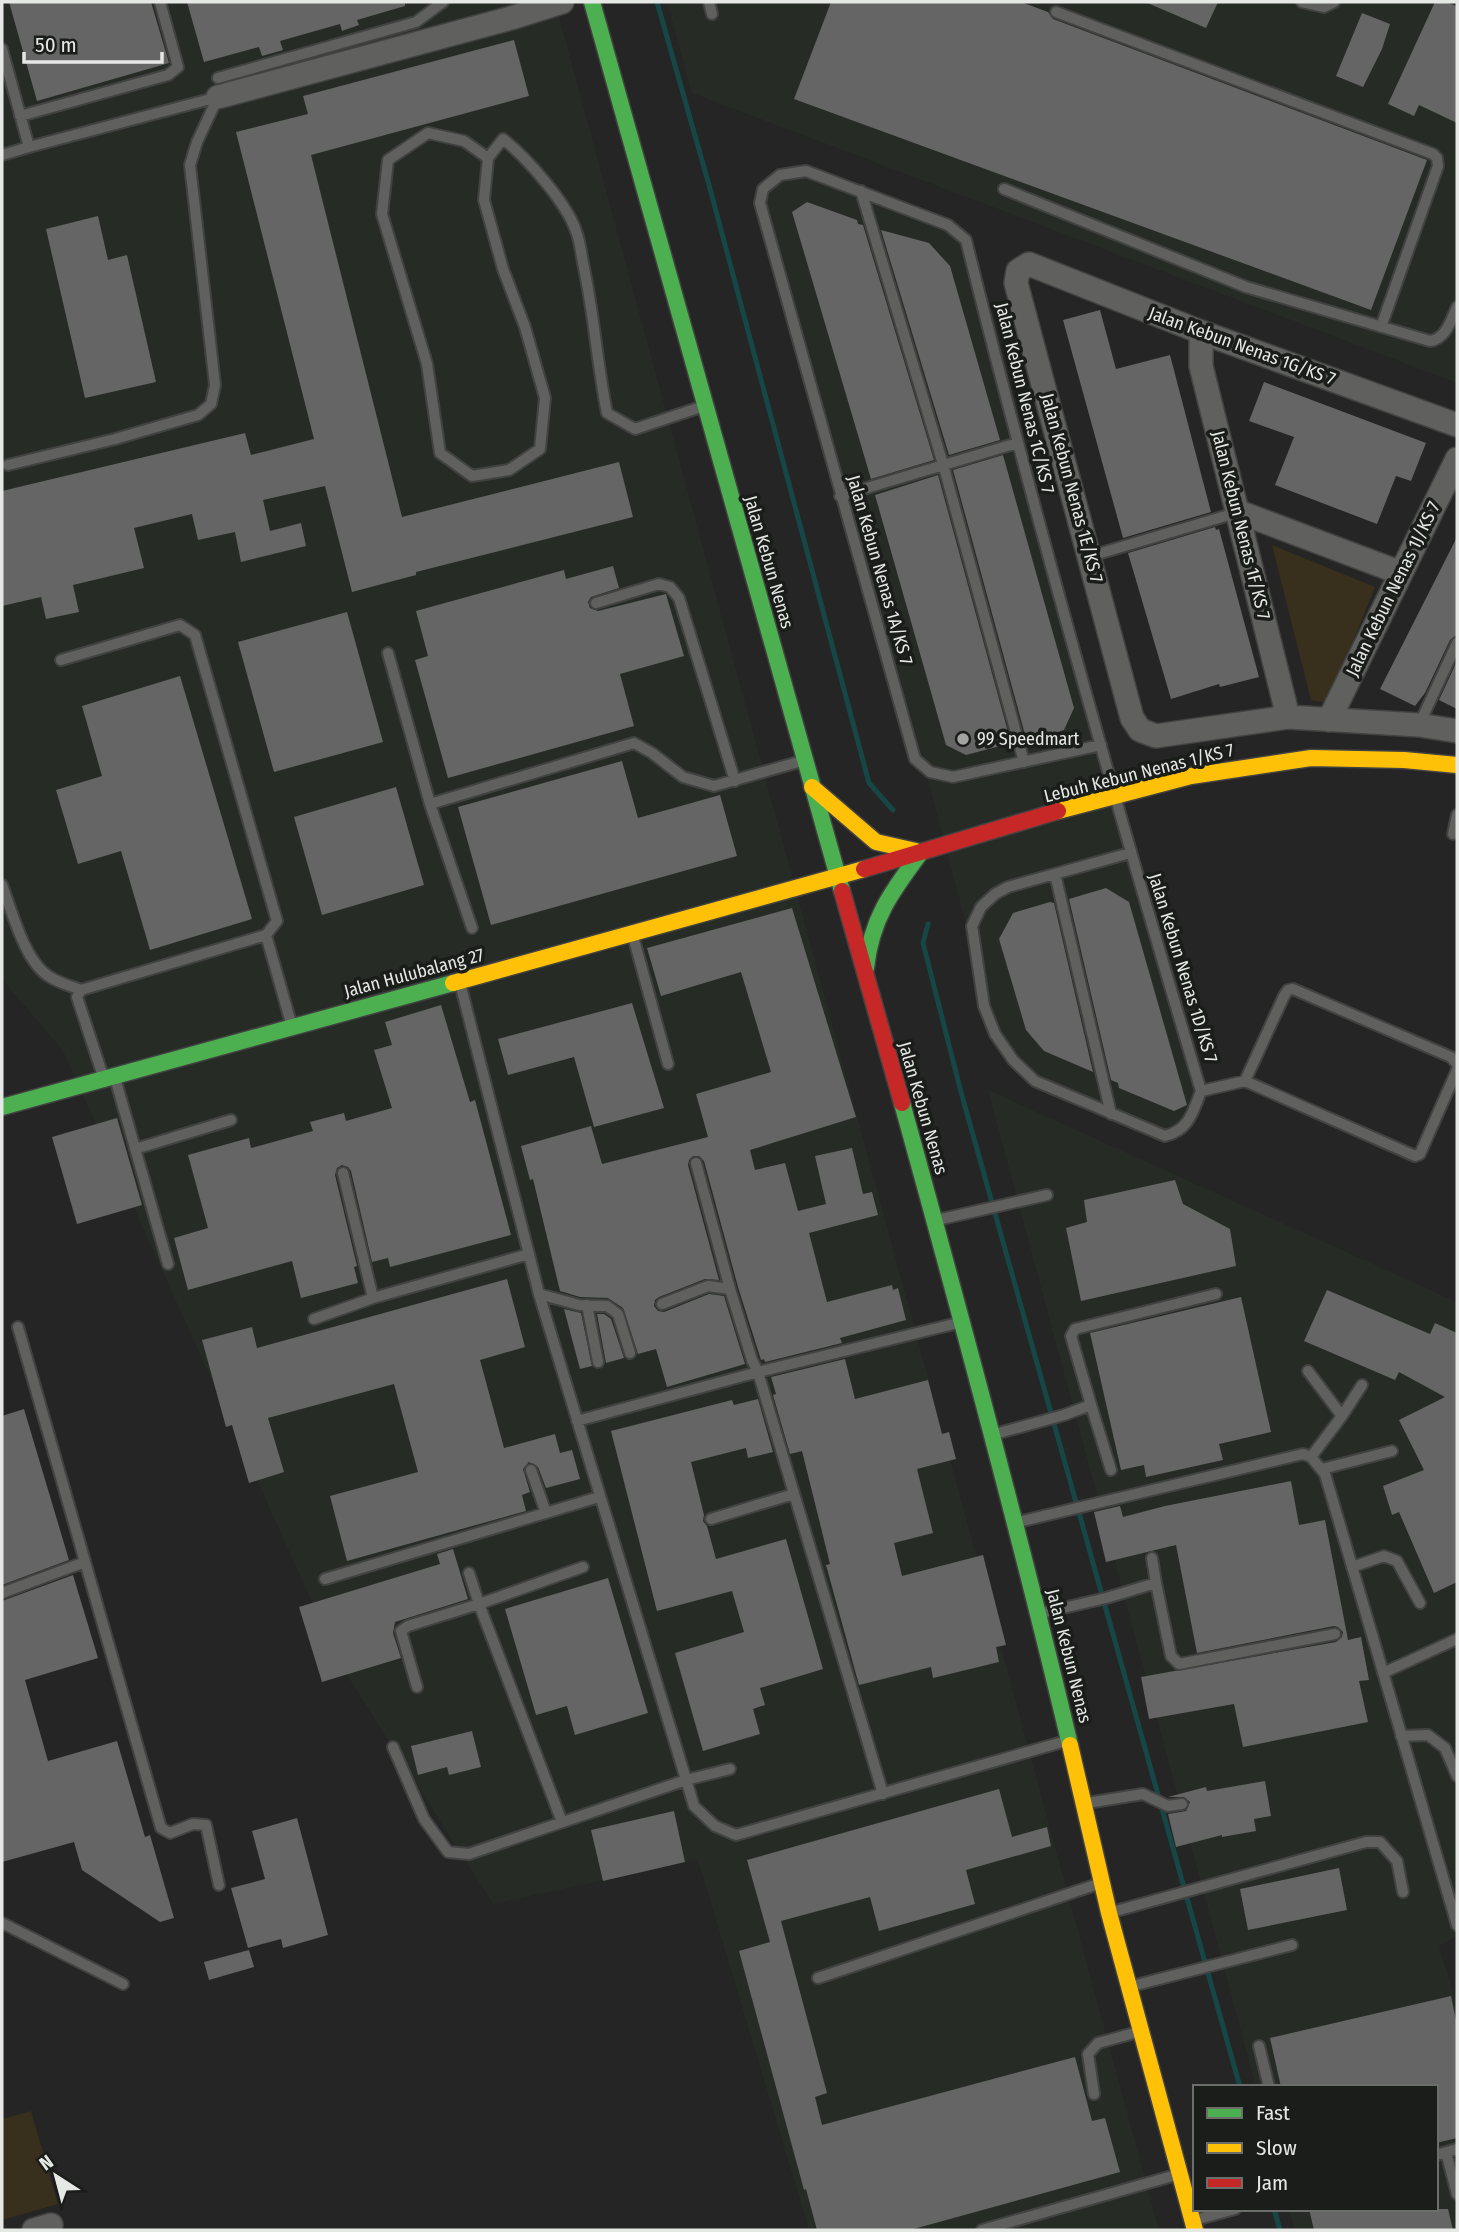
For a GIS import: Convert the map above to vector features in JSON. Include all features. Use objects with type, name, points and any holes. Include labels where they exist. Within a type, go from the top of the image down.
[{"type":"street","points":[[218,87],[562,2]]},
{"type":"street","name":"Jalan Kebun Nenas","points":[[592,2],[963,1322],[1039,1614],[1109,1913],[1193,2225]]},
{"type":"street","name":"Jalan Kebun Nenas 1G/KS 7","points":[[1029,264],[1201,332],[1457,425]]},
{"type":"street","name":"Jalan Kebun Nenas 1E/KS 7","points":[[1029,264],[1018,271],[1016,283],[1132,718],[1140,730],[1156,736],[1288,717]]},
{"type":"street","name":"Jalan Kebun Nenas 1F/KS 7","points":[[1201,332],[1201,366],[1288,717]]},
{"type":"street","name":"Jalan Kebun Nenas 1J/KS 7","points":[[1329,720],[1457,458]]},
{"type":"street","points":[[1239,512],[1401,573]]},
{"type":"street","points":[[1288,717],[1419,725],[1457,731]]},
{"type":"street","name":"Lebuh Kebun Nenas 1/KS 7","points":[[837,877],[1114,795],[1191,776],[1311,758],[1404,760],[1457,765]]},
{"type":"street","points":[[812,787],[876,842],[916,853],[884,902],[867,944],[865,974]]},
{"type":"street","name":"Jalan Hulubalang 27","points":[[2,1107],[837,877]]},
{"type":"lane","points":[[20,116],[168,75],[178,67],[160,2]]},
{"type":"lane","points":[[2,155],[416,22],[443,2]]},
{"type":"lane","points":[[709,2],[712,14]]},
{"type":"lane","points":[[1302,2],[1324,7],[1334,2]]},
{"type":"lane","points":[[1056,12],[1433,154],[1437,158],[1438,166],[1381,327]]},
{"type":"lane","points":[[2,49],[29,147]]},
{"type":"lane","points":[[8,465],[198,415],[211,404],[215,385],[190,165],[218,87]]},
{"type":"lane","points":[[488,158],[464,141],[428,133],[388,160],[382,214],[427,364],[440,453],[472,476],[509,470],[540,449],[545,398],[526,327],[503,270],[484,200],[488,158],[503,139],[525,157],[553,193],[576,230],[590,295],[599,374],[607,414],[635,429],[705,406]]},
{"type":"lane","name":"Jalan Kebun Nenas 1C/KS 7","points":[[760,203],[763,189],[780,175],[806,170],[948,225],[966,240],[1017,443],[1114,795]]},
{"type":"lane","points":[[1004,189],[1246,287],[1430,341],[1438,340],[1457,307]]},
{"type":"lane","points":[[860,191],[943,464],[1024,762]]},
{"type":"lane","name":"Jalan Kebun Nenas 1A/KS 7","points":[[760,203],[915,759],[930,772],[953,777],[1101,745]]},
{"type":"lane","points":[[840,496],[1017,443]]},
{"type":"lane","points":[[1090,556],[1239,512]]},
{"type":"lane","points":[[596,603],[659,584],[670,587],[679,598],[735,781]]},
{"type":"lane","points":[[2,885],[24,942],[37,967],[49,977],[81,990],[266,935],[277,921],[195,635],[180,625],[61,660]]},
{"type":"lane","points":[[1419,725],[1457,643]]},
{"type":"lane","points":[[388,653],[430,804],[472,928]]},
{"type":"lane","points":[[430,804],[634,743],[683,777],[714,786],[805,760]]},
{"type":"lane","name":"Jalan Kebun Nenas 1D/KS 7","points":[[1111,1114],[1165,1136],[1175,1133],[1190,1122],[1201,1091],[1114,795]]},
{"type":"lane","points":[[1453,834],[1457,815]]},
{"type":"lane","points":[[1111,1114],[1035,1081],[1013,1060],[995,1034],[984,1006],[972,926],[981,907],[995,894],[1008,887],[1130,853]]},
{"type":"lane","points":[[1055,874],[1111,1114]]},
{"type":"lane","points":[[633,933],[668,1064]]},
{"type":"lane","points":[[266,935],[292,1027]]},
{"type":"lane","points":[[459,981],[539,1294],[694,1806],[715,1826],[736,1835],[1070,1740]]},
{"type":"lane","points":[[1245,1081],[1284,996],[1288,990],[1293,989],[1451,1058],[1457,1064]]},
{"type":"lane","points":[[81,990],[77,997],[135,1149],[168,1264]]},
{"type":"lane","points":[[1201,1091],[1245,1081],[1415,1156],[1420,1154],[1457,1070]]},
{"type":"lane","points":[[135,1149],[231,1121]]},
{"type":"lane","points":[[696,1163],[730,1289],[758,1372],[883,1794]]},
{"type":"lane","points":[[343,1173],[373,1298]]},
{"type":"lane","points":[[935,1220],[1047,1195]]},
{"type":"lane","points":[[314,1319],[373,1298],[528,1254]]},
{"type":"lane","points":[[662,1304],[708,1286],[730,1289]]},
{"type":"lane","points":[[539,1294],[587,1305],[607,1306],[618,1314],[630,1353]]},
{"type":"lane","points":[[1111,1470],[1071,1336],[1075,1329],[1216,1294]]},
{"type":"lane","points":[[587,1305],[598,1362]]},
{"type":"lane","points":[[577,1421],[758,1372],[963,1322]]},
{"type":"lane","points":[[18,1327],[161,1828],[170,1833],[193,1824],[206,1825],[219,1885]]},
{"type":"lane","points":[[1308,1371],[1342,1416]]},
{"type":"lane","points":[[1311,1457],[1362,1385]]},
{"type":"lane","points":[[993,1435],[1056,1418],[1091,1405]]},
{"type":"lane","points":[[1322,1469],[1392,1451]]},
{"type":"lane","points":[[1015,1522],[1303,1454],[1311,1457],[1322,1469],[1457,1925]]},
{"type":"lane","points":[[531,1470],[547,1513]]},
{"type":"lane","points":[[711,1519],[794,1494]]},
{"type":"lane","points":[[325,1579],[600,1497]]},
{"type":"lane","points":[[1352,1567],[1384,1556],[1397,1561],[1420,1603]]},
{"type":"lane","points":[[1152,1558],[1171,1656],[1179,1664],[1335,1634]]},
{"type":"lane","points":[[2,1594],[85,1562]]},
{"type":"lane","points":[[417,1687],[401,1631],[408,1626],[583,1567]]},
{"type":"lane","points":[[469,1573],[562,1822]]},
{"type":"lane","points":[[1039,1614],[1156,1583]]},
{"type":"lane","points":[[1383,1673],[1457,1639]]},
{"type":"lane","points":[[1401,1736],[1428,1735],[1445,1748],[1457,1776]]},
{"type":"lane","points":[[393,1747],[424,1819],[448,1852],[469,1854],[686,1780],[730,1769]]},
{"type":"lane","points":[[1084,1803],[1143,1794],[1168,1806],[1182,1804]]},
{"type":"lane","points":[[1109,1913],[1366,1842],[1380,1842],[1397,1861],[1403,1892]]},
{"type":"lane","points":[[818,1978],[1102,1883]]},
{"type":"lane","points":[[2,1923],[123,1984]]},
{"type":"lane","points":[[1128,1986],[1210,1968],[1292,1945]]},
{"type":"lane","points":[[1094,2094],[1088,2054],[1098,2043],[1140,2031]]},
{"type":"lane","points":[[1259,2046],[1269,2085]]},
{"type":"lane","points":[[1446,2152],[1457,2194]]},
{"type":"lane","points":[[982,2230],[1179,2174]]},
{"type":"lane","points":[[1193,2225],[1230,2211]]},
{"type":"shaded area","points":[[2,2],[555,2],[1159,2230],[809,2230],[698,1860],[493,1904],[341,1666],[63,1051],[6,984],[2,975]]},
{"type":"shaded area","points":[[667,2],[1457,2],[1457,383],[692,93]]},
{"type":"shaded area","points":[[806,175],[949,231],[962,241],[1197,1092],[1186,1120],[1176,1128],[1165,1130],[1038,1077],[1014,1056],[998,1032],[988,1007],[913,724],[765,203],[768,191],[782,180]]},
{"type":"shaded area","points":[[1272,545],[1375,587],[1328,703],[1311,700]]},
{"type":"shaded area","points":[[988,1090],[1457,1302],[1457,1936],[1439,1946],[1457,2005],[1457,2230],[1295,2230],[1290,2211],[1438,2211],[1438,2085],[1255,2085]]},
{"type":"shaded area","points":[[31,2111],[58,2204],[2,2220],[2,2119]]},
{"type":"building","points":[[9,2],[151,2],[169,63],[37,101]]},
{"type":"building","points":[[187,2],[405,2],[405,6],[357,20],[359,25],[342,31],[340,24],[280,41],[283,50],[262,56],[259,47],[204,62]]},
{"type":"building","points":[[831,2],[1021,2],[1048,12],[1053,19],[1427,160],[1371,310],[794,99]]},
{"type":"building","points":[[1145,2],[1218,2],[1206,28]]},
{"type":"building","points":[[1435,2],[1457,6],[1457,123],[1419,105],[1414,116],[1388,104]]},
{"type":"building","points":[[1362,13],[1390,24],[1382,49],[1363,87],[1336,76]]},
{"type":"building","points":[[514,40],[529,96],[311,155],[402,517],[619,462],[633,517],[416,572],[416,575],[352,592],[325,486],[263,500],[270,531],[301,523],[306,546],[241,562],[235,532],[198,540],[192,514],[134,528],[144,568],[73,585],[79,612],[46,619],[41,597],[2,606],[2,491],[245,433],[251,455],[314,439],[236,132],[308,114],[303,96]]},
{"type":"building","points":[[807,202],[857,220],[858,224],[863,225],[934,460],[871,479],[792,212]]},
{"type":"building","points":[[98,216],[108,260],[127,255],[156,382],[85,398],[46,229]]},
{"type":"building","points":[[881,230],[929,243],[950,266],[1000,440],[949,455]]},
{"type":"building","points":[[1100,310],[1116,369],[1170,355],[1211,512],[1123,538],[1063,320]]},
{"type":"building","points":[[1264,382],[1426,443],[1411,481],[1396,476],[1377,524],[1275,485],[1294,437],[1249,421]]},
{"type":"building","points":[[1003,455],[1074,708],[1064,730],[1027,742],[953,470]]},
{"type":"building","points":[[938,475],[1011,743],[966,755],[946,745],[875,495]]},
{"type":"building","points":[[1215,527],[1216,530],[1219,529],[1259,677],[1220,687],[1219,684],[1171,699],[1128,553]]},
{"type":"building","points":[[1457,537],[1457,635],[1450,640],[1425,693],[1415,706],[1380,689]]},
{"type":"building","points":[[613,566],[619,588],[591,597],[588,602],[590,608],[598,611],[666,594],[684,656],[620,674],[634,726],[448,778],[415,660],[428,656],[416,611],[564,570],[566,579]]},
{"type":"building","points":[[347,612],[383,742],[274,772],[238,642]]},
{"type":"building","points":[[1457,661],[1457,709],[1439,700]]},
{"type":"building","points":[[180,676],[252,919],[150,950],[121,851],[78,864],[56,790],[102,776],[82,706]]},
{"type":"building","points":[[622,761],[638,818],[720,795],[737,856],[491,925],[458,807]]},
{"type":"building","points":[[396,787],[424,885],[322,915],[294,817]]},
{"type":"building","points":[[1106,888],[1129,902],[1187,1105],[1174,1111],[1119,1088],[1118,1083],[1111,1080],[1069,899]]},
{"type":"building","points":[[1054,903],[1093,1072],[1044,1051],[1026,1030],[999,939],[1013,913]]},
{"type":"building","points":[[792,908],[856,1117],[750,1150],[755,1170],[785,1163],[798,1211],[826,1204],[815,1156],[852,1148],[863,1194],[872,1192],[878,1215],[809,1233],[827,1302],[892,1285],[893,1290],[898,1288],[906,1320],[840,1338],[842,1343],[765,1362],[764,1359],[761,1360],[704,1161],[699,1156],[693,1156],[688,1165],[719,1280],[705,1279],[659,1297],[654,1306],[658,1311],[664,1312],[709,1294],[724,1296],[745,1364],[667,1387],[656,1349],[638,1354],[623,1308],[608,1298],[580,1297],[560,1291],[533,1179],[530,1180],[521,1146],[591,1126],[602,1164],[708,1137],[696,1094],[771,1072],[741,972],[661,996],[647,948]]},
{"type":"building","points":[[632,1003],[664,1108],[594,1127],[574,1057],[508,1075],[498,1039]]},
{"type":"building","points":[[441,1005],[470,1102],[475,1100],[511,1235],[390,1267],[388,1258],[372,1262],[351,1171],[342,1165],[337,1168],[335,1175],[357,1266],[354,1267],[358,1283],[301,1298],[292,1261],[188,1290],[174,1238],[208,1228],[188,1155],[249,1138],[251,1148],[313,1131],[310,1122],[344,1113],[346,1121],[392,1108],[374,1050],[392,1045],[385,1022]]},
{"type":"building","points":[[117,1118],[142,1205],[77,1224],[52,1137]]},
{"type":"building","points":[[1175,1180],[1183,1204],[1230,1229],[1236,1266],[1081,1301],[1066,1228],[1087,1222],[1084,1200]]},
{"type":"building","points":[[507,1279],[525,1347],[480,1360],[504,1448],[555,1434],[560,1453],[572,1450],[580,1479],[546,1488],[538,1467],[529,1462],[523,1469],[530,1492],[522,1495],[526,1511],[347,1561],[330,1496],[418,1472],[394,1384],[268,1418],[284,1472],[249,1483],[232,1425],[226,1427],[202,1340],[252,1327],[257,1348]]},
{"type":"building","points":[[1327,1290],[1430,1334],[1435,1323],[1457,1333],[1457,1582],[1434,1593],[1399,1512],[1392,1515],[1383,1486],[1424,1470],[1399,1420],[1445,1397],[1399,1372],[1395,1380],[1304,1341]]},
{"type":"building","points":[[1241,1297],[1271,1432],[1219,1444],[1223,1460],[1146,1477],[1144,1465],[1121,1470],[1090,1333]]},
{"type":"building","points":[[564,1309],[581,1313],[592,1366],[580,1369]]},
{"type":"building","points":[[597,1314],[604,1314],[611,1319],[624,1358],[606,1363]]},
{"type":"building","points":[[845,1359],[855,1399],[928,1380],[942,1434],[949,1432],[956,1459],[917,1469],[933,1533],[894,1543],[902,1576],[983,1555],[1006,1645],[996,1647],[999,1662],[933,1678],[931,1667],[859,1685],[826,1565],[830,1564],[802,1451],[790,1454],[773,1395],[776,1394],[771,1377]]},
{"type":"building","points":[[758,1399],[773,1452],[748,1458],[746,1448],[691,1462],[704,1515],[703,1521],[707,1526],[716,1559],[786,1539],[823,1669],[760,1688],[765,1705],[753,1709],[760,1734],[703,1751],[675,1653],[744,1632],[732,1591],[657,1611],[611,1431],[732,1400],[734,1405]]},
{"type":"building","points":[[24,1409],[69,1560],[2,1585],[2,1416]]},
{"type":"building","points":[[1291,1481],[1299,1525],[1325,1520],[1348,1640],[1361,1637],[1369,1680],[1359,1681],[1368,1722],[1243,1747],[1234,1704],[1149,1719],[1141,1677],[1336,1642],[1343,1632],[1334,1626],[1197,1653],[1176,1545],[1106,1562],[1094,1512],[1120,1506],[1123,1517]]},
{"type":"building","points":[[453,1549],[468,1599],[395,1622],[393,1633],[401,1658],[322,1682],[299,1607],[440,1564],[437,1554]]},
{"type":"building","points":[[73,1575],[98,1658],[25,1680],[48,1761],[117,1741],[145,1837],[150,1835],[174,1918],[160,1922],[82,1870],[74,1842],[2,1862],[2,1601]]},
{"type":"building","points":[[608,1578],[648,1713],[575,1735],[567,1706],[536,1715],[505,1609]]},
{"type":"building","points":[[472,1731],[481,1767],[449,1775],[447,1767],[418,1775],[411,1746]]},
{"type":"building","points":[[1265,1781],[1271,1816],[1254,1819],[1256,1831],[1222,1835],[1176,1847],[1168,1814],[1186,1811],[1190,1802],[1184,1797],[1168,1797],[1206,1787],[1207,1791]]},
{"type":"building","points":[[999,1789],[1012,1837],[1047,1827],[1051,1846],[966,1870],[975,1904],[879,1931],[870,1897],[781,1921],[827,2093],[815,2097],[822,2125],[1075,2057],[1092,2121],[1105,2118],[1120,2172],[910,2230],[817,2230],[739,1951],[770,1942],[747,1860]]},
{"type":"building","points":[[674,1811],[685,1862],[603,1881],[591,1830]]},
{"type":"building","points":[[297,1818],[328,1935],[283,1948],[281,1939],[248,1948],[231,1888],[265,1879],[252,1831]]},
{"type":"building","points":[[1339,1868],[1347,1910],[1248,1930],[1240,1889]]},
{"type":"building","points":[[249,1950],[254,1967],[209,1980],[204,1962]]},
{"type":"building","points":[[1451,1996],[1457,2025],[1457,2138],[1438,2143],[1438,2085],[1281,2085],[1270,2038]]},
{"type":"building","points":[[1448,2209],[1453,2230],[1314,2230],[1309,2211]]},
{"type":"waterway","points":[[657,2],[709,185],[869,783],[893,810]]},
{"type":"waterway","points":[[928,924],[923,943],[961,1092],[1239,2085]]},
{"type":"waterway","points":[[1275,2211],[1280,2230]]},
{"type":"traffic: fast","points":[[592,2],[842,891]]},
{"type":"traffic: fast","points":[[866,968],[873,935],[884,906],[921,852]]},
{"type":"traffic: fast","points":[[2,1107],[453,983]]},
{"type":"traffic: fast","points":[[902,1103],[989,1423],[1070,1745]]},
{"type":"traffic: slow","points":[[1058,811],[1191,776],[1311,758],[1404,760],[1457,765]]},
{"type":"traffic: slow","points":[[812,787],[876,842],[916,851]]},
{"type":"traffic: slow","points":[[453,983],[864,869]]},
{"type":"traffic: slow","points":[[1070,1745],[1109,1913],[1195,2230]]},
{"type":"traffic: jam","points":[[864,869],[1058,811]]},
{"type":"traffic: jam","points":[[842,891],[902,1103]]},
{"type":"place","name":"99 Speedmart","points":[[963,739]]}]
